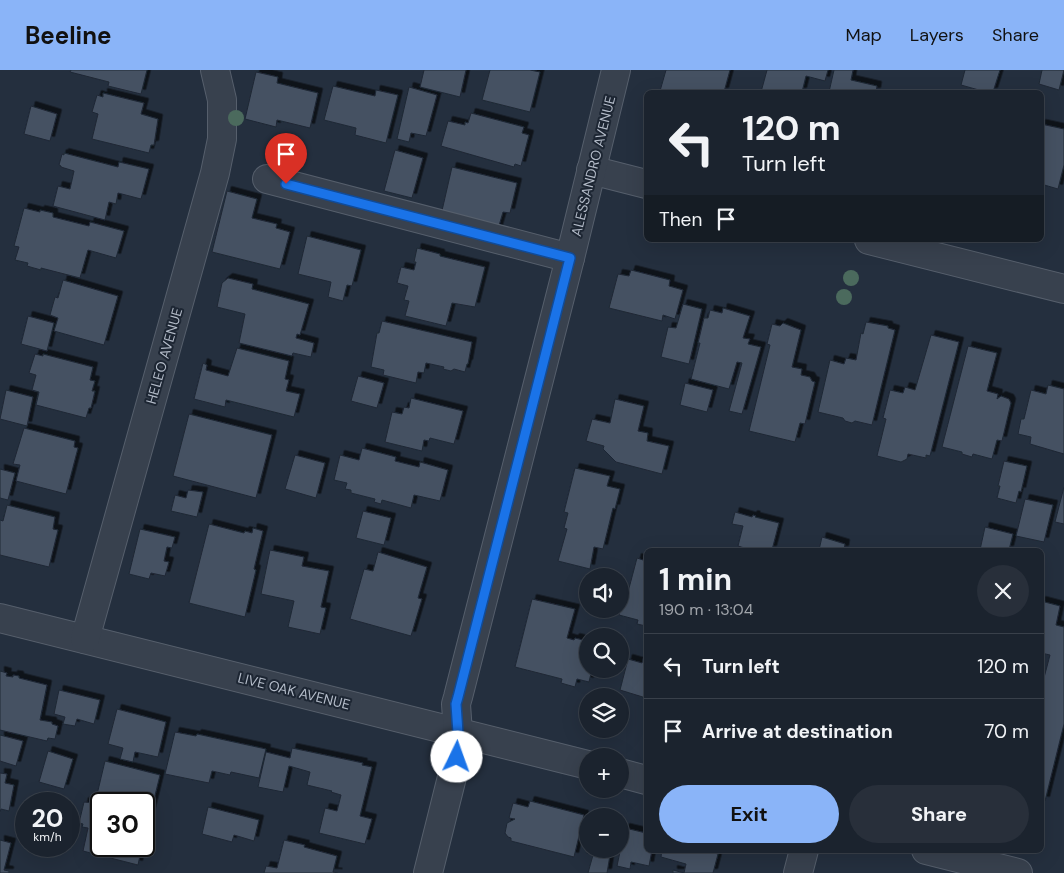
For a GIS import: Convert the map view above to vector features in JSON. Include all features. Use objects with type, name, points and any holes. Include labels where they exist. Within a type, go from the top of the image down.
[{"type":"street","name":"HELEO AVENUE","points":[[85,639],[215,173],[222,139],[222,100],[215,70]]},
{"type":"street","name":"ALESSANDRO AVENUE","points":[[428,873],[455,768],[458,733],[456,704],[616,70]]},
{"type":"street","points":[[591,170],[644,183]]},
{"type":"street","points":[[267,179],[570,258]]},
{"type":"street","points":[[877,242],[1064,289]]},
{"type":"street","name":"LIVE OAK AVENUE","points":[[0,618],[579,763]]},
{"type":"street","points":[[629,775],[644,779]]},
{"type":"street","points":[[798,873],[803,853]]},
{"type":"street","points":[[938,853],[1018,873]]},
{"type":"building","points":[[71,70],[147,70],[141,94],[108,86],[109,82],[70,72]]},
{"type":"building","points":[[424,70],[466,70],[460,97],[420,87]]},
{"type":"building","points":[[490,70],[530,70],[540,72],[530,112],[482,100]]},
{"type":"building","points":[[666,70],[730,70],[725,90],[660,90]]},
{"type":"building","points":[[767,70],[828,70],[825,81],[806,76],[802,90],[762,90]]},
{"type":"building","points":[[834,70],[853,70],[851,80],[877,86],[876,90],[829,90]]},
{"type":"building","points":[[965,70],[1000,70],[994,90],[979,90],[961,85]]},
{"type":"building","points":[[1042,70],[1064,70],[1059,90],[1039,84]]},
{"type":"building","points":[[256,72],[278,77],[277,83],[318,93],[310,128],[277,120],[276,127],[245,119]]},
{"type":"building","points":[[333,86],[375,96],[376,90],[398,95],[386,143],[355,135],[356,128],[324,120]]},
{"type":"building","points":[[409,87],[437,95],[426,136],[411,133],[409,142],[397,139]]},
{"type":"building","points":[[103,93],[144,103],[141,114],[158,119],[154,145],[151,145],[149,153],[92,139],[98,114],[92,112],[97,95],[103,97]]},
{"type":"building","points":[[31,106],[57,114],[50,141],[24,134]]},
{"type":"building","points":[[471,113],[524,127],[522,133],[529,135],[521,166],[515,164],[514,167],[441,146],[448,121],[465,125],[465,122],[468,123]]},
{"type":"building","points":[[1044,125],[1064,129],[1064,165],[1058,189],[1044,185]]},
{"type":"building","points":[[395,150],[423,158],[412,198],[384,191]]},
{"type":"building","points":[[64,153],[118,167],[119,162],[149,169],[141,199],[118,193],[116,204],[109,202],[105,220],[53,206],[58,186],[70,189],[74,171],[59,165]]},
{"type":"building","points":[[452,167],[517,183],[510,213],[503,212],[498,229],[441,215]]},
{"type":"building","points":[[227,191],[257,199],[252,218],[277,224],[276,228],[290,232],[280,269],[212,252]]},
{"type":"building","points":[[24,208],[53,213],[53,217],[89,226],[90,222],[124,231],[116,258],[88,250],[80,278],[41,268],[41,270],[27,266],[28,263],[15,260],[19,247],[14,246]]},
{"type":"building","points":[[307,236],[361,250],[352,286],[347,285],[343,301],[328,297],[331,282],[298,274]]},
{"type":"building","points":[[417,248],[440,254],[440,256],[485,267],[475,307],[452,303],[446,326],[405,316],[409,301],[404,300],[408,286],[397,283],[401,267],[414,270]]},
{"type":"building","points":[[631,270],[670,280],[669,286],[683,290],[675,319],[663,315],[662,321],[609,308],[618,274],[629,276]]},
{"type":"building","points":[[228,278],[253,284],[252,289],[309,304],[300,335],[297,334],[296,338],[314,343],[311,357],[293,353],[292,356],[239,343],[245,314],[217,307],[222,283]]},
{"type":"building","points":[[63,280],[118,296],[104,345],[54,331],[58,318],[50,315],[55,297],[58,298]]},
{"type":"building","points":[[683,304],[702,309],[689,364],[661,357],[668,327],[676,328]]},
{"type":"building","points":[[723,308],[750,316],[743,338],[750,339],[748,344],[761,347],[742,414],[729,411],[742,363],[737,362],[729,389],[691,379],[704,318],[708,318],[710,310],[722,313]]},
{"type":"building","points":[[28,316],[54,323],[47,351],[21,344]]},
{"type":"building","points":[[382,321],[472,342],[465,372],[454,369],[451,371],[443,369],[444,367],[426,363],[424,373],[418,372],[416,383],[383,375],[384,370],[371,367],[377,333],[379,333]]},
{"type":"building","points":[[866,322],[888,326],[888,328],[895,330],[872,425],[855,421],[852,423],[845,421],[843,418],[818,412],[830,360],[844,364],[846,358],[856,360],[861,333],[863,334]]},
{"type":"building","points":[[783,323],[801,330],[792,367],[802,369],[801,375],[810,377],[815,382],[805,424],[800,423],[795,442],[749,431],[770,345],[767,344],[772,324],[780,326]]},
{"type":"building","points":[[931,335],[959,342],[930,456],[926,455],[926,458],[908,454],[907,459],[901,462],[877,456],[886,419],[883,418],[890,390],[903,393],[905,387],[915,390]]},
{"type":"building","points":[[968,346],[997,353],[987,391],[998,394],[997,399],[1001,396],[1009,399],[1011,403],[1002,441],[997,440],[992,459],[973,454],[972,457],[962,454],[962,452],[942,447]]},
{"type":"building","points":[[237,348],[289,361],[285,379],[289,380],[286,391],[300,394],[294,417],[226,400],[225,407],[194,399],[203,363],[207,365],[206,370],[228,376]]},
{"type":"building","points":[[35,354],[43,356],[43,354],[93,367],[90,380],[95,381],[92,391],[95,391],[91,408],[89,408],[86,418],[36,405],[39,392],[32,390],[36,375],[29,373]]},
{"type":"building","points":[[358,376],[384,383],[377,408],[351,401]]},
{"type":"building","points":[[685,383],[713,390],[707,412],[680,405]]},
{"type":"building","points":[[1048,385],[1064,389],[1064,454],[1030,444],[1031,437],[1018,434],[1021,419],[1024,419],[1031,390],[1046,394]]},
{"type":"building","points":[[6,390],[33,397],[27,426],[0,419]]},
{"type":"building","points":[[411,398],[463,411],[454,444],[430,438],[429,441],[424,440],[422,451],[385,442],[392,412],[402,414],[404,407],[409,408]]},
{"type":"building","points":[[615,399],[644,406],[638,431],[648,433],[647,441],[669,446],[662,474],[616,462],[603,449],[604,446],[586,441],[592,419],[610,423]]},
{"type":"building","points":[[189,414],[272,435],[256,498],[173,476]]},
{"type":"building","points":[[24,428],[75,441],[74,447],[78,448],[66,494],[16,481],[20,465],[13,464]]},
{"type":"building","points":[[362,448],[396,457],[395,461],[419,467],[420,462],[448,470],[440,501],[414,495],[411,508],[382,500],[381,504],[374,502],[375,499],[351,493],[351,490],[345,489],[347,483],[334,480],[340,455],[359,460]]},
{"type":"building","points":[[295,455],[325,463],[316,498],[285,489]]},
{"type":"building","points":[[1004,461],[1027,466],[1021,492],[1019,491],[1016,503],[997,498]]},
{"type":"building","points":[[575,468],[610,476],[607,486],[620,489],[615,509],[613,508],[603,549],[594,547],[590,568],[558,561],[567,529],[564,528],[568,513],[564,512]]},
{"type":"building","points":[[0,469],[15,473],[8,500],[0,498]]},
{"type":"building","points":[[1064,487],[1064,524],[1055,522]]},
{"type":"building","points":[[188,490],[203,492],[197,517],[171,511],[175,495],[186,498]]},
{"type":"building","points":[[1025,499],[1053,505],[1044,542],[1016,536]]},
{"type":"building","points":[[7,505],[55,517],[53,529],[58,530],[49,567],[0,555],[0,520],[3,521]]},
{"type":"building","points":[[363,511],[391,518],[384,545],[356,538]]},
{"type":"building","points":[[735,512],[779,523],[773,548],[744,548],[738,546],[743,526],[732,524]]},
{"type":"building","points":[[209,524],[244,533],[245,531],[252,533],[253,528],[263,531],[245,617],[189,603]]},
{"type":"building","points":[[985,527],[1013,534],[1010,548],[980,548]]},
{"type":"building","points":[[140,529],[175,537],[172,548],[167,547],[164,561],[169,562],[165,576],[151,573],[149,579],[129,574]]},
{"type":"building","points":[[822,537],[845,544],[844,548],[819,548]]},
{"type":"building","points":[[270,550],[304,557],[302,566],[329,571],[321,607],[326,608],[320,634],[288,627],[294,601],[261,594]]},
{"type":"building","points":[[378,552],[427,567],[418,598],[422,599],[411,636],[350,619],[364,569],[373,571]]},
{"type":"building","points":[[637,558],[644,560],[644,626],[637,624],[638,620],[629,618],[629,588]]},
{"type":"building","points":[[532,599],[575,609],[567,638],[579,639],[579,678],[590,678],[589,682],[577,679],[575,687],[561,683],[562,679],[515,667]]},
{"type":"building","points":[[1044,602],[1060,606],[1056,625],[1064,627],[1064,724],[1045,801],[1044,678],[1050,655],[1044,654]]},
{"type":"building","points":[[644,656],[644,697],[629,693],[629,688],[621,688],[623,678],[629,678],[629,659],[642,663]]},
{"type":"building","points":[[0,671],[7,673],[6,676],[19,676],[19,678],[47,685],[40,720],[52,722],[52,724],[58,726],[55,739],[48,738],[47,741],[0,730]]},
{"type":"building","points":[[59,690],[100,700],[94,724],[77,719],[75,726],[63,724],[65,717],[54,714]]},
{"type":"building","points":[[117,709],[166,722],[158,757],[135,752],[133,762],[120,759],[123,748],[108,744]]},
{"type":"building","points":[[175,732],[196,736],[197,734],[266,749],[259,778],[231,772],[230,775],[212,771],[209,783],[165,774]]},
{"type":"building","points":[[0,735],[23,741],[16,766],[0,761]]},
{"type":"building","points":[[292,748],[363,763],[362,765],[372,767],[360,816],[372,819],[365,844],[319,833],[325,808],[337,811],[341,795],[307,785],[310,772],[289,766],[283,792],[258,787],[266,752],[290,758]]},
{"type":"building","points":[[48,751],[73,759],[64,789],[39,782]]},
{"type":"building","points":[[105,761],[160,775],[155,795],[155,792],[98,792]]},
{"type":"building","points":[[0,773],[7,774],[5,783],[14,785],[9,811],[1,809],[0,812]]},
{"type":"building","points":[[530,801],[579,814],[579,836],[574,857],[511,841],[511,838],[505,833],[507,823],[515,819],[509,818],[513,803],[528,807]]},
{"type":"building","points":[[84,802],[90,803],[90,853],[83,851],[88,828],[82,827],[83,824],[80,823]]},
{"type":"building","points":[[208,807],[259,820],[254,841],[234,835],[232,842],[202,834]]},
{"type":"building","points":[[629,829],[644,833],[644,853],[651,853],[649,866],[631,862],[630,869],[617,866],[619,858],[629,858]]},
{"type":"building","points":[[0,840],[11,843],[4,870],[9,871],[9,873],[0,873]]},
{"type":"building","points":[[284,840],[337,856],[333,872],[338,873],[264,873],[266,866],[277,868]]},
{"type":"building","points":[[662,853],[718,854],[713,873],[684,873],[686,864],[661,857]]},
{"type":"building","points":[[107,857],[140,857],[138,865]]},
{"type":"building","points":[[592,858],[610,858],[607,873],[588,873]]},
{"type":"building","points":[[673,870],[684,873],[673,873]]},
{"type":"route","points":[[286,184],[570,258],[456,704],[457,757]]}]
